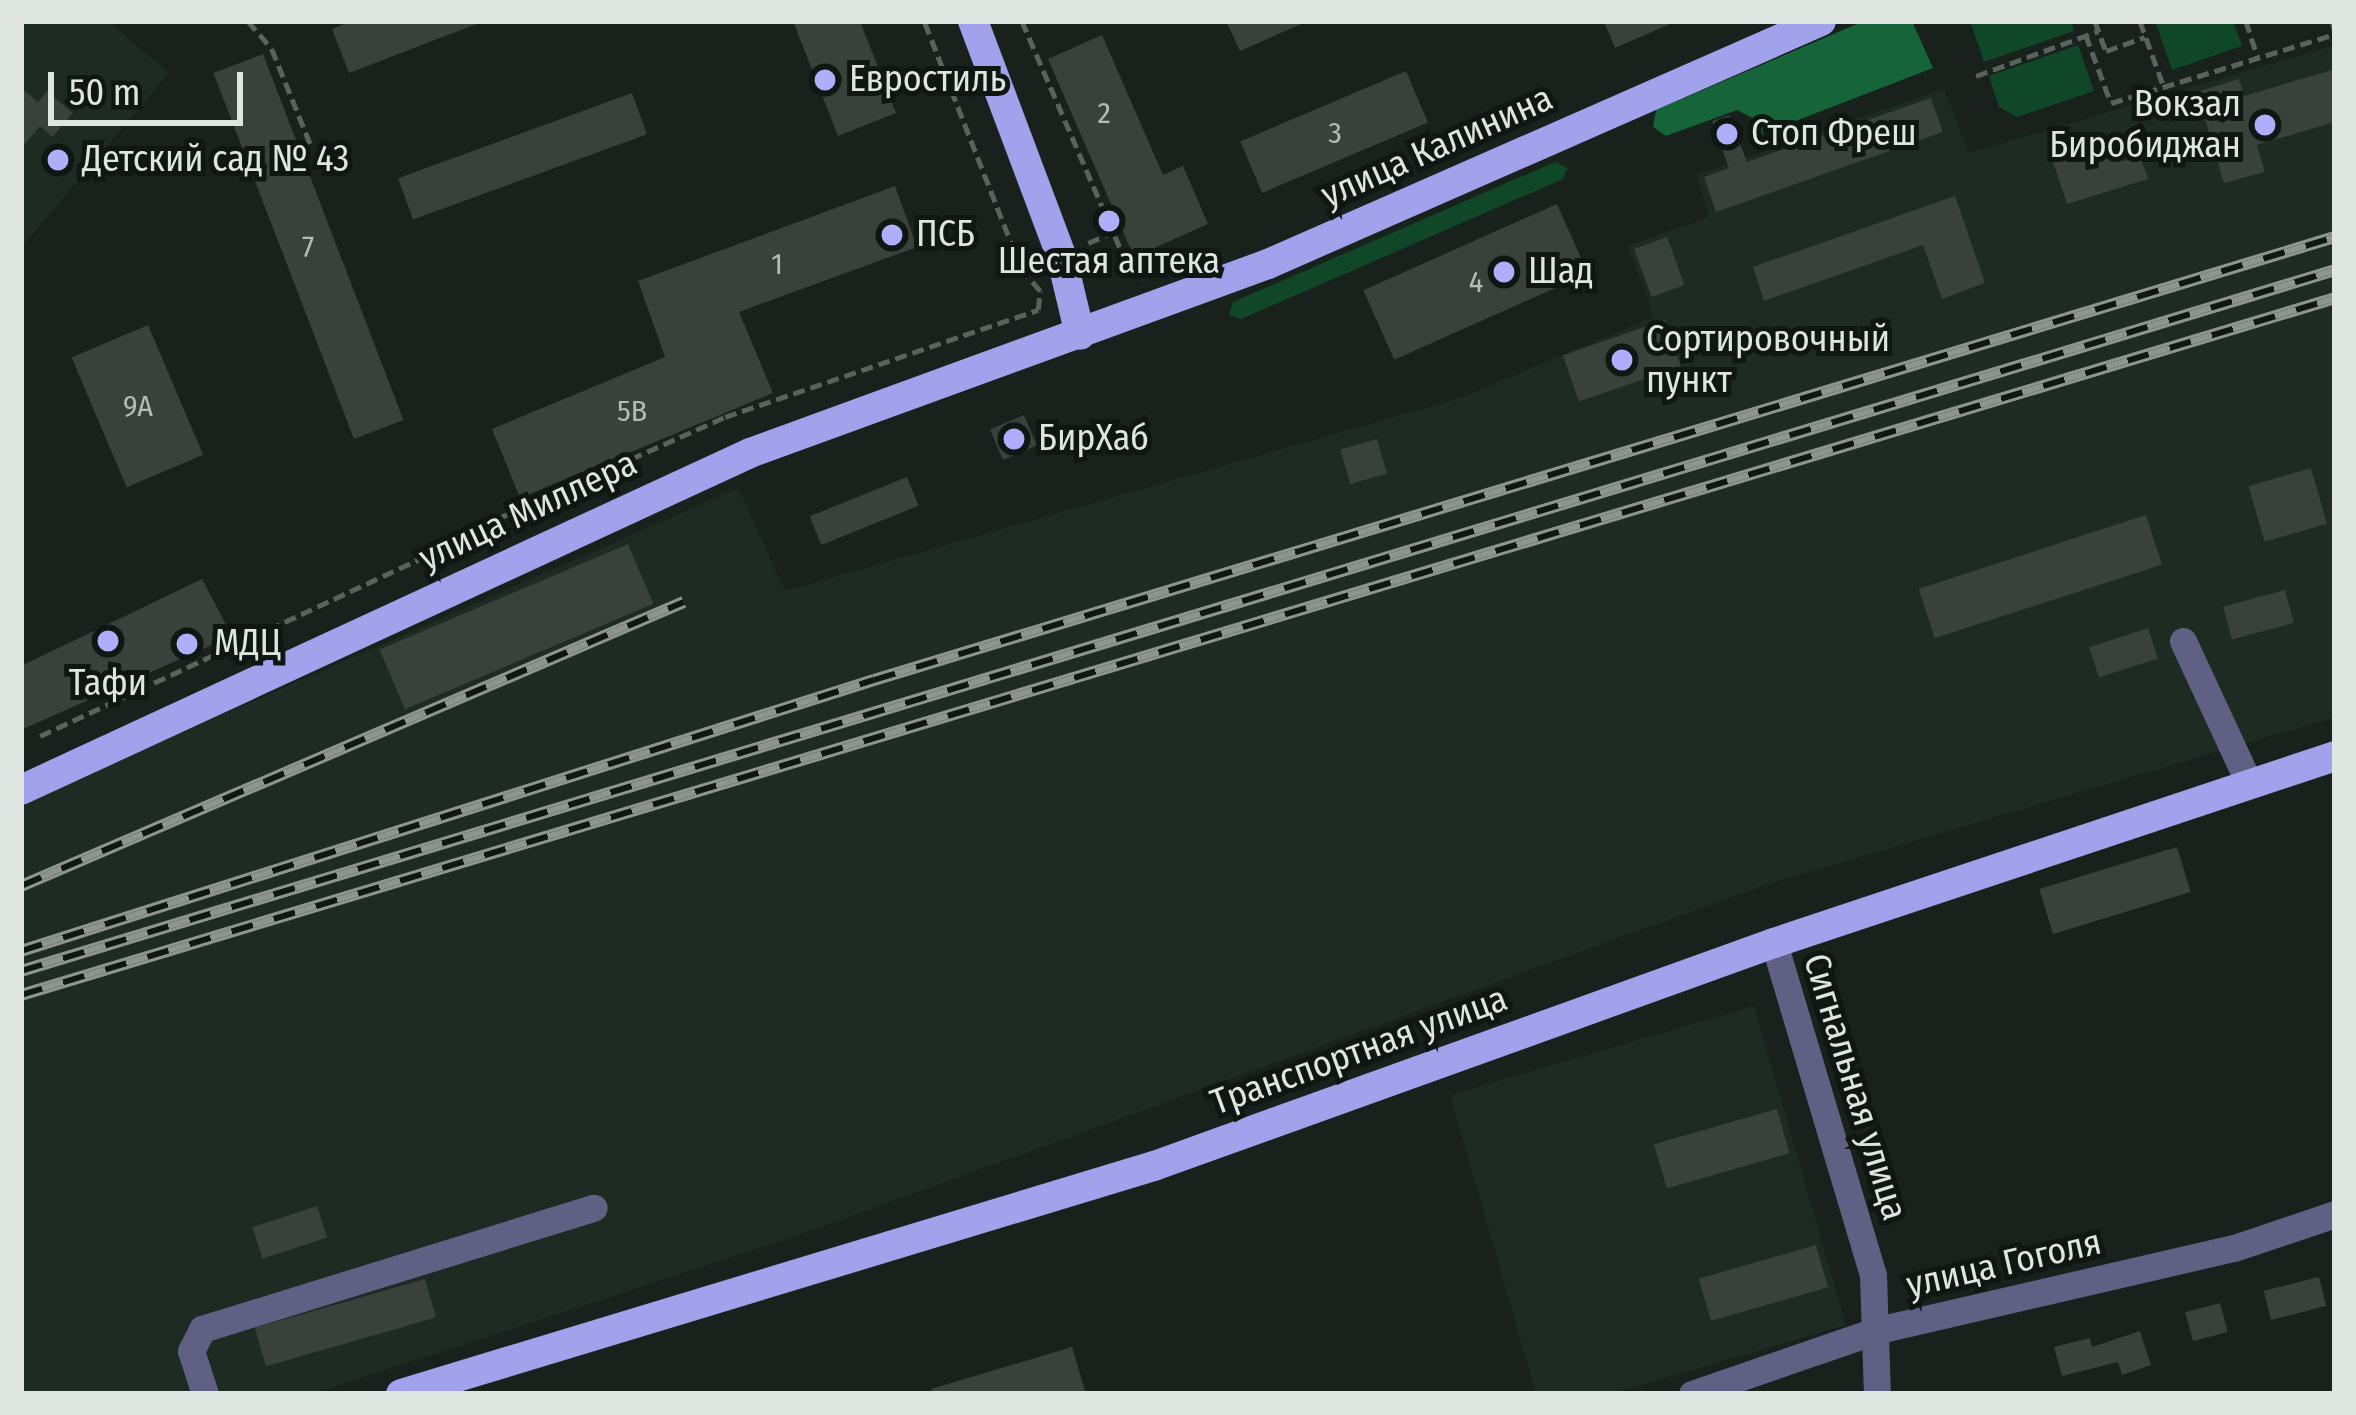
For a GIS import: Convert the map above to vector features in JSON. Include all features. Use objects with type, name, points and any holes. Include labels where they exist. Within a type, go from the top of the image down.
[{"type":"main road","points":[[973,21],[1061,255],[1080,335]]},
{"type":"main road","name":"улица Калинина","points":[[1080,335],[1268,264],[1821,21]]},
{"type":"main road","name":"улица Миллера","points":[[21,790],[750,453],[1080,335]]},
{"type":"main road","name":"Транспортная улица","points":[[401,1394],[1154,1166],[1774,943],[2248,781],[2335,756]]},
{"type":"street","points":[[2183,641],[2248,781]]},
{"type":"street","name":"Сигнальная улица","points":[[1774,943],[1873,1275],[1878,1330],[1870,1366],[1877,1394]]},
{"type":"street","points":[[205,1394],[191,1351],[202,1329],[594,1208]]},
{"type":"street","name":"улица Гоголя","points":[[1692,1394],[1878,1330],[2234,1248],[2335,1214]]},
{"type":"path","points":[[248,21],[272,49],[312,148]]},
{"type":"path","points":[[499,518],[725,417],[1038,310],[1040,291],[1021,269],[925,21]]},
{"type":"path","points":[[1022,21],[1129,268],[1147,282]]},
{"type":"path","points":[[2095,21],[2106,51],[2145,37]]},
{"type":"path","points":[[2140,21],[2164,87]]},
{"type":"path","points":[[2246,21],[2258,57]]},
{"type":"path","points":[[2086,35],[2111,103],[2335,32],[2332,21]]},
{"type":"path","points":[[1976,76],[2098,31]]},
{"type":"path","points":[[1088,242],[1114,232]]},
{"type":"path","points":[[40,736],[471,535]]},
{"type":"shaded area","name":"Детский сад № 43","points":[[21,21],[108,21],[169,73],[21,248]]},
{"type":"shaded area","points":[[2335,45],[2335,717],[1765,885],[791,1238],[312,1394],[21,1394],[21,803],[738,488],[785,591],[1460,398],[1654,317],[1628,246],[1709,217],[1697,175],[1944,89],[1969,153]]},
{"type":"shaded area","points":[[1754,1006],[1846,1325],[1611,1394],[1536,1394],[1450,1095]]},
{"type":"green space","points":[[1864,21],[1912,21],[1933,68],[1759,135],[1753,118],[1737,110],[1666,136],[1653,127],[1656,110]]},
{"type":"green space","points":[[1970,21],[2071,21],[2074,31],[1984,62]]},
{"type":"green space","points":[[2155,21],[2233,21],[2242,46],[2172,70]]},
{"type":"green space","points":[[2078,45],[2094,91],[2017,117],[1999,107],[1989,76]]},
{"type":"green space","points":[[1555,162],[1568,168],[1563,179],[1241,319],[1229,315],[1233,302]]},
{"type":"building","points":[[352,21],[479,23],[349,73],[332,29]]},
{"type":"building","points":[[793,21],[860,21],[896,113],[838,136]]},
{"type":"building","points":[[1226,21],[1308,21],[1240,51]]},
{"type":"building","points":[[1604,21],[1677,21],[1615,48]]},
{"type":"building","points":[[1102,35],[1163,175],[1183,166],[1208,224],[1134,257],[1048,59]]},
{"type":"building","points":[[263,54],[403,420],[354,439],[214,73]]},
{"type":"building","name":"Вокзал Биробиджан","points":[[2335,69],[2335,122],[2257,145],[2265,172],[2224,183],[2197,92],[2239,79],[2244,96]]},
{"type":"building","points":[[1406,71],[1428,123],[1262,193],[1240,141]]},
{"type":"building","points":[[21,88],[38,102],[47,91],[73,113],[52,137],[40,126],[21,149]]},
{"type":"building","points":[[632,93],[647,134],[413,220],[398,178]]},
{"type":"building","points":[[1931,98],[1943,132],[1716,212],[1704,177],[1729,168],[1712,121],[1729,115],[1747,162]]},
{"type":"building","points":[[2104,146],[2107,155],[2121,151],[2124,161],[2140,156],[2148,179],[2067,204],[2053,162]]},
{"type":"building","points":[[895,186],[917,247],[739,312],[773,393],[520,498],[492,429],[665,357],[638,281]]},
{"type":"building","points":[[1955,196],[1985,283],[1942,299],[1923,245],[1764,301],[1753,267]]},
{"type":"building","points":[[1557,204],[1588,273],[1394,360],[1363,290]]},
{"type":"building","points":[[1667,237],[1684,285],[1652,297],[1634,249]]},
{"type":"building","name":"Сортировочный пункт","points":[[1665,320],[1681,366],[1579,401],[1563,355]]},
{"type":"building","points":[[148,325],[203,455],[127,487],[72,357]]},
{"type":"building","points":[[1024,415],[1037,445],[1003,460],[990,429]]},
{"type":"building","points":[[1377,439],[1387,474],[1350,484],[1340,449]]},
{"type":"building","points":[[2311,468],[2327,524],[2265,542],[2249,486]]},
{"type":"building","points":[[907,477],[919,506],[821,545],[810,516]]},
{"type":"building","points":[[2146,515],[2162,564],[1935,638],[1919,589]]},
{"type":"building","points":[[628,544],[653,604],[405,709],[379,649]]},
{"type":"building","points":[[202,579],[232,636],[21,730],[21,666]]},
{"type":"building","points":[[2285,590],[2294,623],[2232,639],[2223,607]]},
{"type":"building","points":[[2148,628],[2158,658],[2099,678],[2089,647]]},
{"type":"building","points":[[2177,847],[2191,892],[2053,934],[2039,889]]},
{"type":"building","points":[[1777,1109],[1790,1153],[1667,1188],[1654,1144]]},
{"type":"building","points":[[317,1206],[327,1237],[263,1258],[252,1227]]},
{"type":"building","points":[[1816,1245],[1828,1287],[1711,1321],[1699,1279]]},
{"type":"building","points":[[2319,1277],[2326,1306],[2271,1320],[2264,1291]]},
{"type":"building","points":[[425,1279],[436,1317],[266,1366],[255,1328]]},
{"type":"building","points":[[2220,1303],[2228,1332],[2193,1341],[2185,1312]]},
{"type":"building","points":[[2140,1331],[2151,1365],[2122,1375],[2118,1362],[2062,1376],[2054,1347],[2090,1338],[2092,1347]]},
{"type":"building","points":[[1072,1347],[1086,1394],[932,1394],[931,1389]]},
{"type":"railway","points":[[21,951],[874,680],[2335,237]]},
{"type":"railway","points":[[21,971],[2335,270]]},
{"type":"railway","points":[[21,995],[2335,298]]},
{"type":"railway","points":[[21,886],[684,602]]},
{"type":"place","name":"Евростиль","points":[[825,80]]},
{"type":"place","name":"Вокзал Биробиджан","points":[[2265,125]]},
{"type":"place","name":"Стоп Фреш","points":[[1727,134]]},
{"type":"place","name":"Детский сад № 43","points":[[58,160]]},
{"type":"place","name":"Шестая аптека","points":[[1109,221]]},
{"type":"place","name":"ПСБ","points":[[892,235]]},
{"type":"place","name":"Шад","points":[[1504,272]]},
{"type":"place","name":"Сортировочный пункт","points":[[1622,360]]},
{"type":"place","name":"БирХаб","points":[[1014,439]]},
{"type":"place","name":"Тафи","points":[[108,641]]},
{"type":"place","name":"МДЦ","points":[[187,644]]}]
